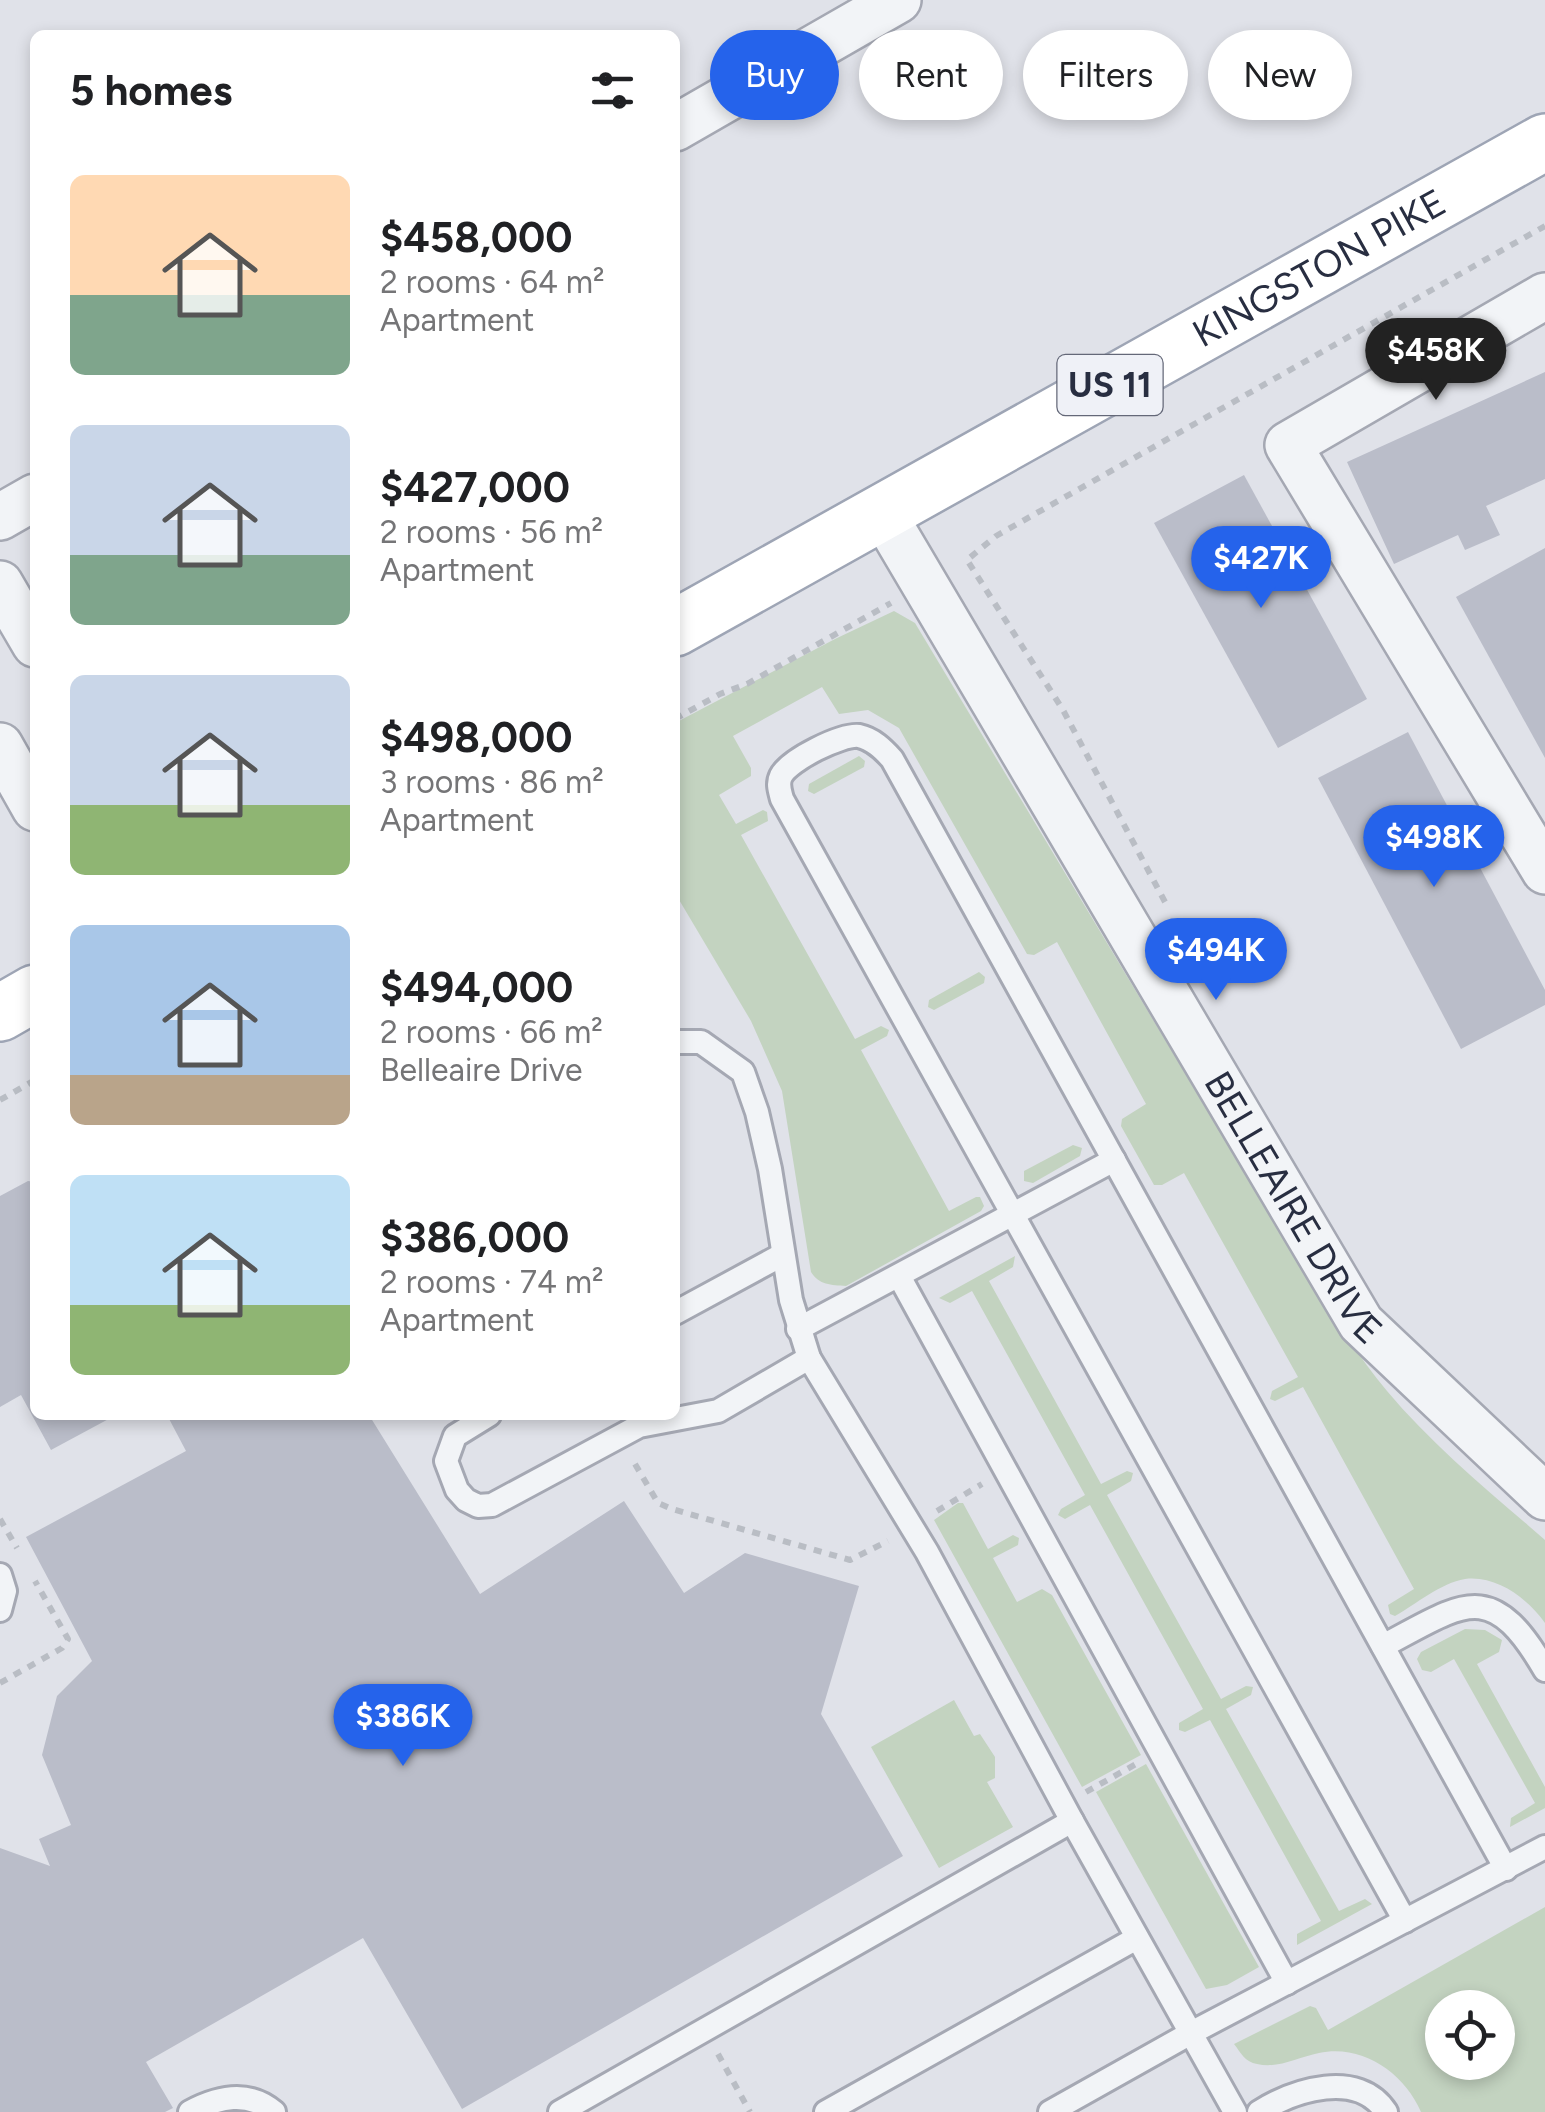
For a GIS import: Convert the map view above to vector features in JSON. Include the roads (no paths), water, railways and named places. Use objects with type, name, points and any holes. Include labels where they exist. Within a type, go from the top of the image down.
[{"type":"main road","name":"KINGSTON PIKE","points":[[680,625],[1545,142]]},
{"type":"main road","points":[[0,1013],[30,996]]},
{"type":"street","points":[[680,125],[898,0]]},
{"type":"street","points":[[1545,296],[1288,444],[1545,871]]},
{"type":"street","points":[[0,517],[30,500]]},
{"type":"street","name":"BELLEAIRE DRIVE","points":[[882,512],[1362,1323],[1545,1497]]},
{"type":"street","points":[[0,584],[30,635]]},
{"type":"street","points":[[0,746],[30,799]]},
{"type":"lane","points":[[1405,1921],[782,800],[778,785],[790,764],[842,737],[871,740],[892,759],[1506,1869]]},
{"type":"lane","points":[[680,1042],[701,1042],[743,1072],[757,1112],[782,1255],[798,1329],[809,1358],[912,1526],[1235,2112]]},
{"type":"lane","points":[[798,1329],[1114,1160]]},
{"type":"lane","points":[[680,1310],[782,1255]]},
{"type":"lane","points":[[899,1276],[1287,1984]]},
{"type":"lane","points":[[680,1418],[718,1411],[809,1358]]},
{"type":"lane","points":[[481,1420],[455,1436],[446,1461],[457,1490],[478,1506],[507,1499],[639,1426],[671,1420]]},
{"type":"lane","points":[[0,1575],[5,1591],[0,1610]]},
{"type":"lane","points":[[1383,1646],[1457,1609],[1498,1611],[1512,1621],[1545,1670]]},
{"type":"lane","points":[[560,2112],[1072,1821]]},
{"type":"lane","points":[[1050,2112],[1545,1847]]},
{"type":"lane","points":[[826,2112],[1137,1938]]},
{"type":"lane","points":[[1259,2112],[1294,2094],[1338,2087],[1362,2091],[1378,2100],[1386,2112]]},
{"type":"lane","points":[[190,2112],[223,2097],[246,2098],[265,2104],[274,2112]]}]
